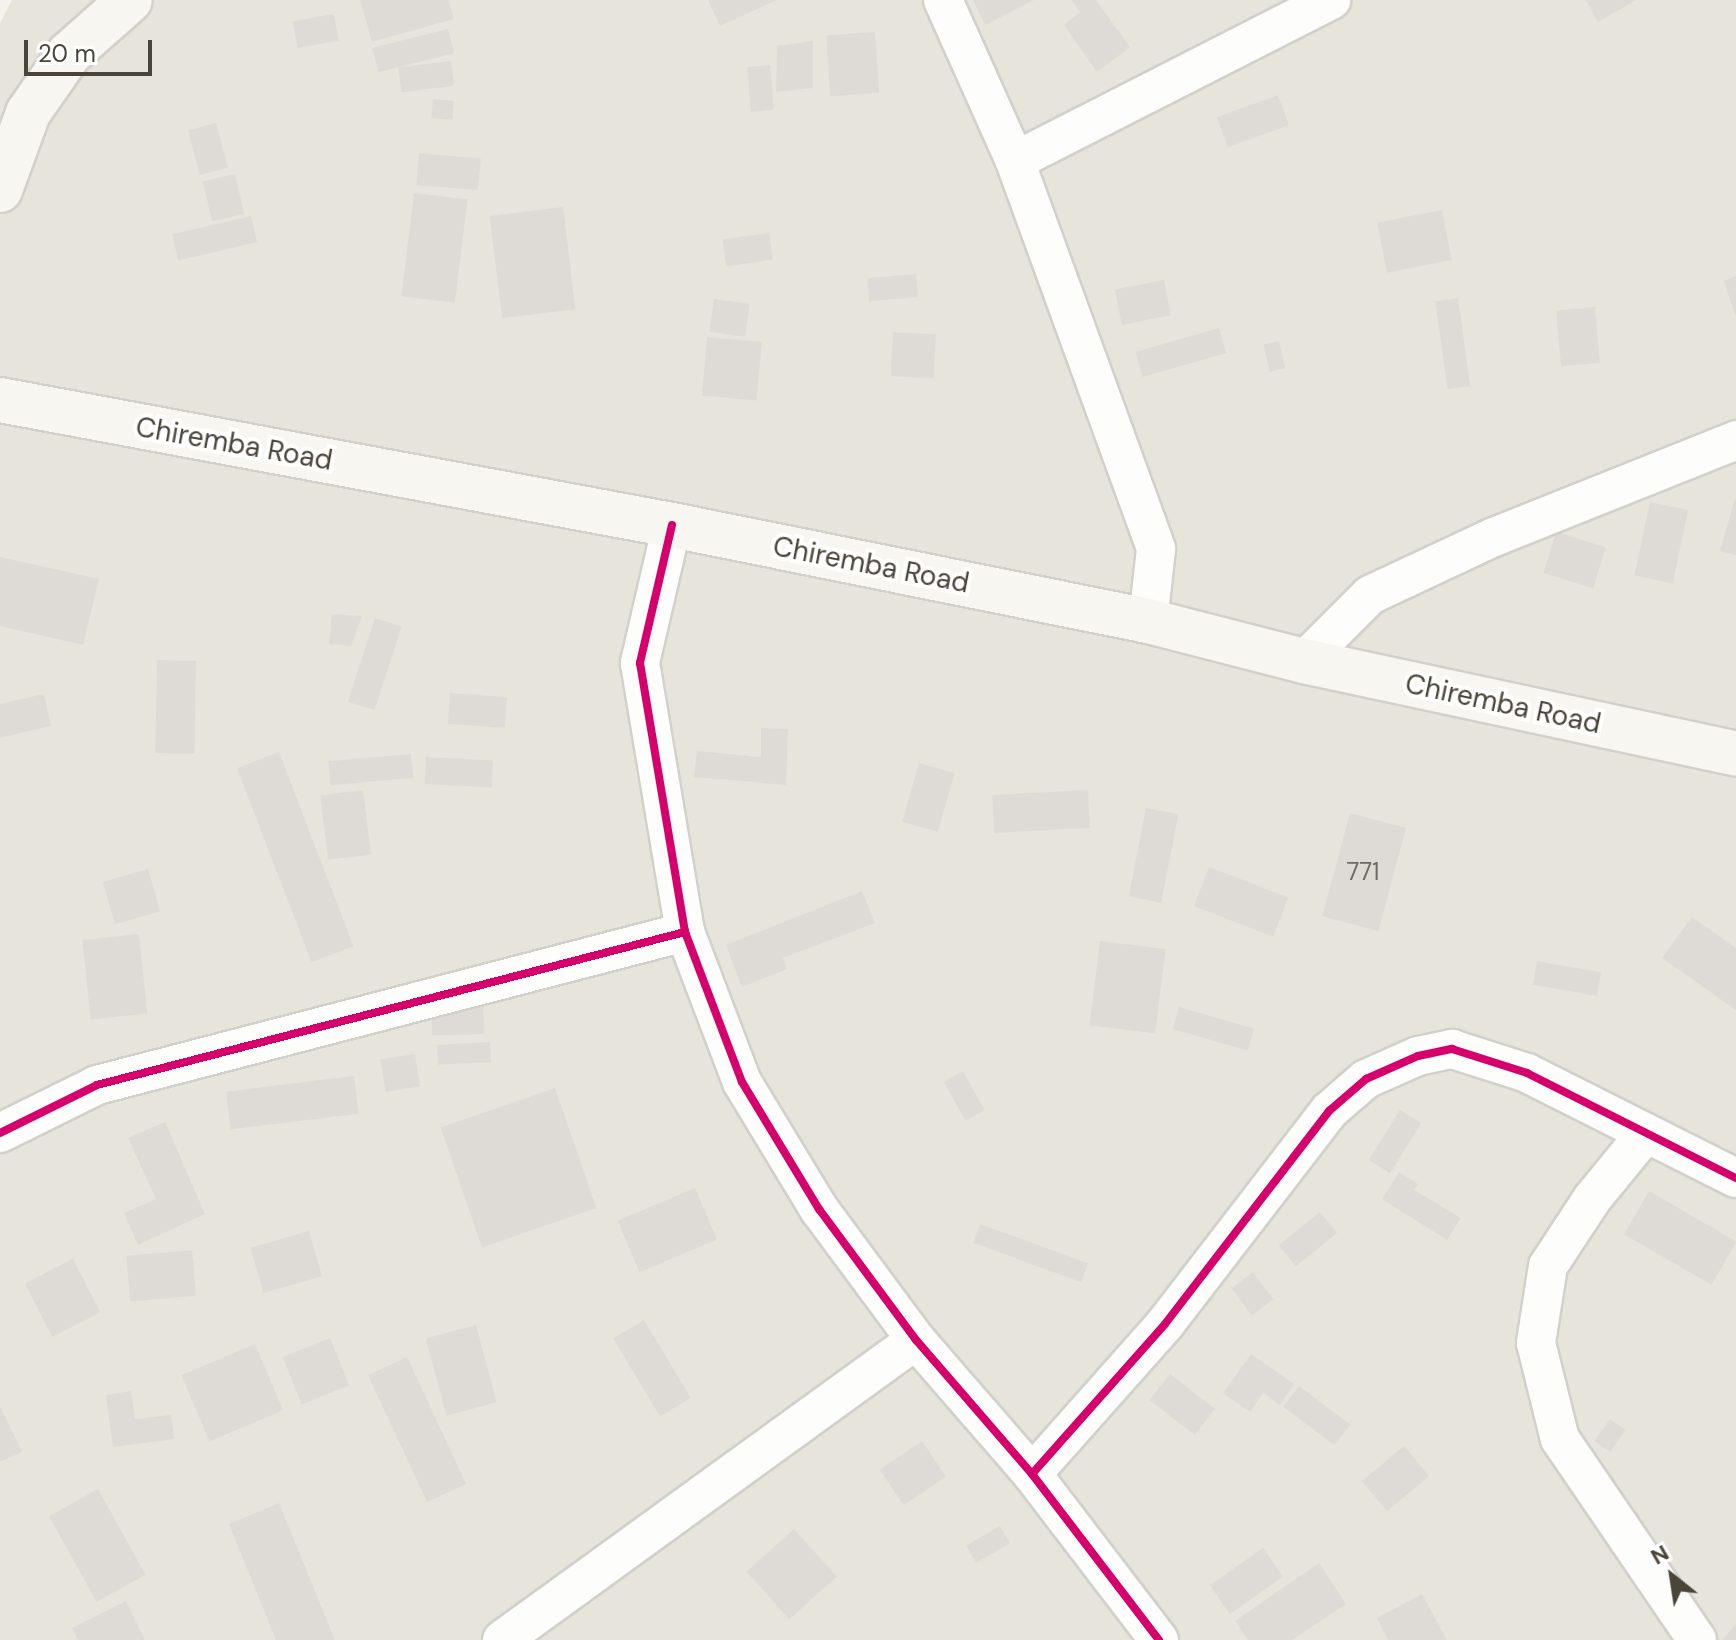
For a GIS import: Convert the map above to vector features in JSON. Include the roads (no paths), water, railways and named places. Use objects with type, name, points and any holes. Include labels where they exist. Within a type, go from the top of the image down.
[{"type":"main road","points":[[0,190],[28,113],[44,89],[69,54],[130,0]]},
{"type":"main road","name":"Chiremba Road","points":[[0,400],[672,525],[1148,621],[1304,661],[1736,754]]},
{"type":"street","points":[[943,0],[1015,161],[1156,549],[1148,621]]},
{"type":"street","points":[[1015,161],[1331,0]]},
{"type":"street","points":[[1304,661],[1370,595],[1494,537],[1736,440]]},
{"type":"street","points":[[672,525],[640,663],[685,932],[742,1082],[819,1209],[916,1340],[1032,1474],[1159,1640]]},
{"type":"street","points":[[0,1133],[97,1085],[685,932]]},
{"type":"street","points":[[1032,1474],[1165,1324],[1329,1111],[1366,1079],[1418,1056],[1452,1049],[1527,1073],[1736,1178]]},
{"type":"street","points":[[1646,1133],[1592,1199],[1548,1266],[1536,1343],[1560,1439],[1697,1640]]},
{"type":"street","points":[[502,1640],[916,1340]]}]
